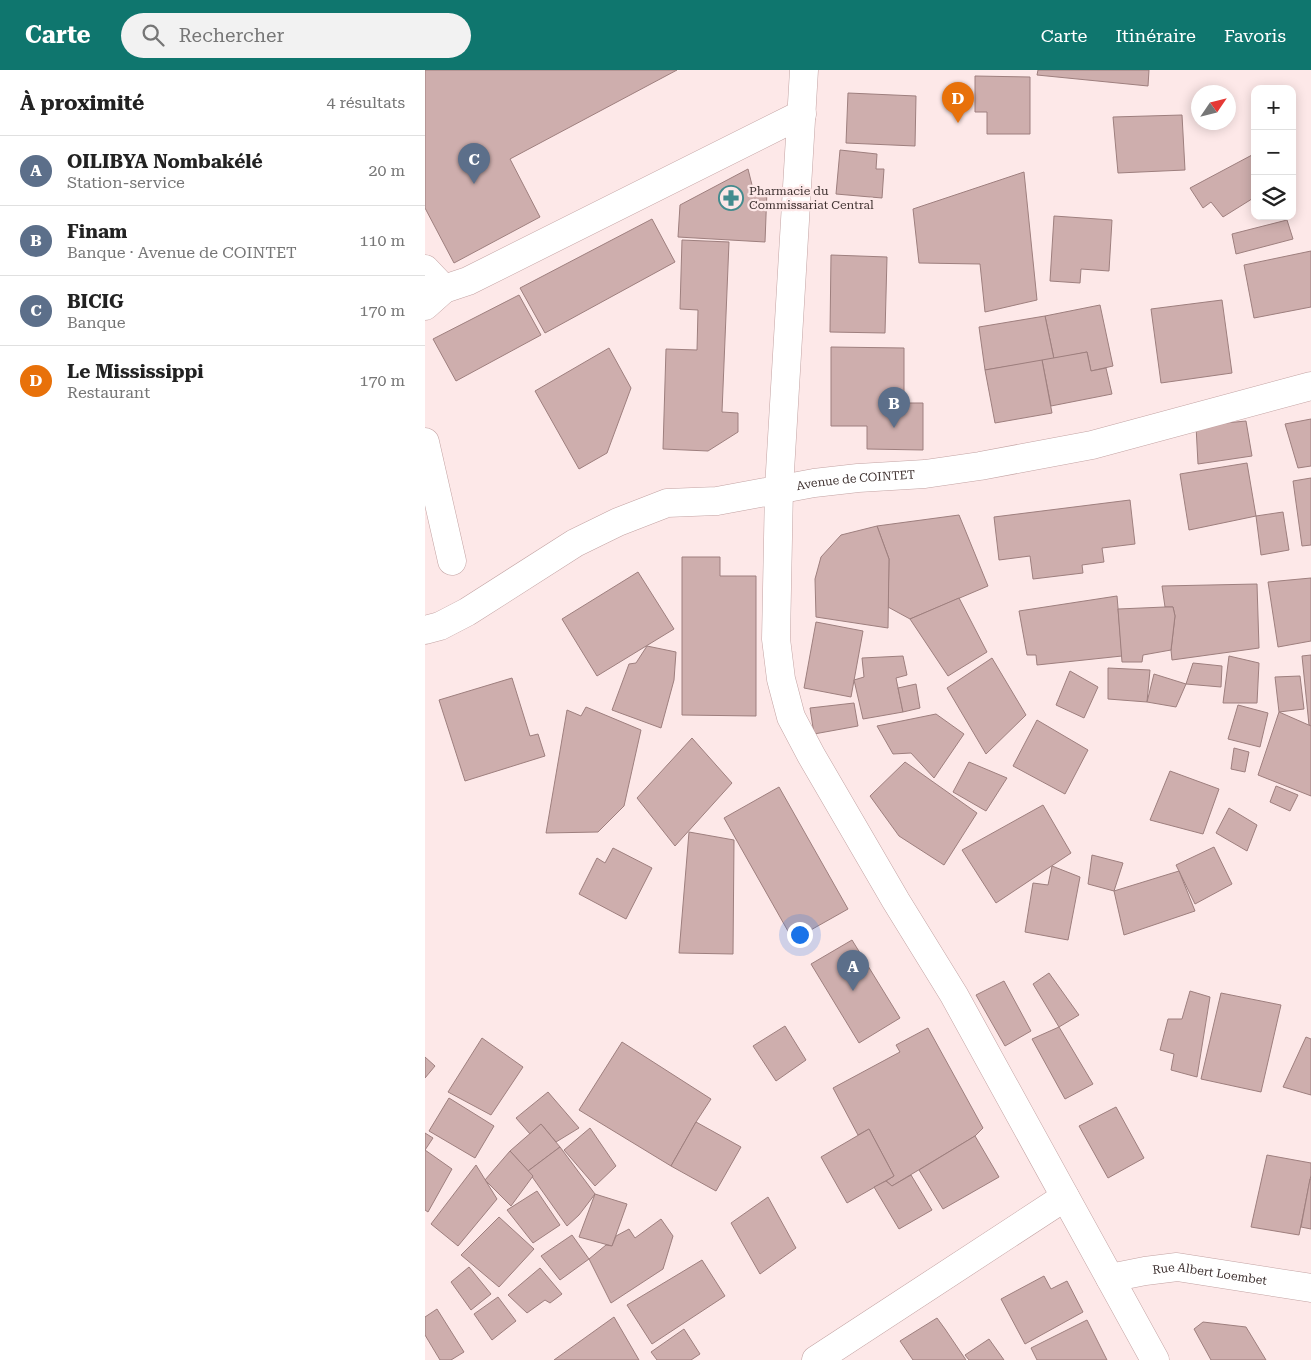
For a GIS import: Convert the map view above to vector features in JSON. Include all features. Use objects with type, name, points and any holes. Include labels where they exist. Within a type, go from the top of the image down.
[{"type":"street","points":[[804,70],[779,488],[776,639],[781,679],[791,717],[886,884],[953,995],[1155,1360]]},
{"type":"street","points":[[425,269],[434,298],[802,114]]},
{"type":"street","name":"Avenue de COINTET","points":[[425,630],[440,626],[467,612],[575,542],[638,513],[667,503],[717,500],[779,488],[979,466],[1092,445],[1311,386]]},
{"type":"street","points":[[425,442],[452,561]]},
{"type":"street","points":[[816,1360],[1065,1198]]},
{"type":"street","name":"Rue Albert Loembet","points":[[1109,1278],[1177,1267],[1311,1288]]},
{"type":"building","points":[[425,70],[677,70],[510,159],[540,217],[454,263],[425,208]]},
{"type":"building","points":[[1038,70],[1149,70],[1148,86],[1037,75]]},
{"type":"building","points":[[975,76],[1030,77],[1030,134],[987,134],[987,112],[975,112]]},
{"type":"building","points":[[848,93],[916,96],[915,146],[846,143]]},
{"type":"building","points":[[1182,115],[1185,170],[1118,173],[1113,117]]},
{"type":"building","points":[[840,150],[877,154],[876,169],[884,169],[882,198],[836,194]]},
{"type":"building","points":[[1251,156],[1251,200],[1223,217],[1211,202],[1203,208],[1190,188]]},
{"type":"building","name":"Pharmacie du Commissariat Central","points":[[748,169],[753,189],[767,190],[765,242],[678,237],[680,205]]},
{"type":"building","points":[[1024,172],[1037,300],[985,312],[980,264],[919,263],[913,209]]},
{"type":"building","points":[[1054,216],[1112,220],[1109,271],[1081,269],[1080,283],[1050,281]]},
{"type":"building","points":[[652,219],[675,262],[545,333],[520,288]]},
{"type":"building","points":[[1287,220],[1293,239],[1236,254],[1232,234]]},
{"type":"building","points":[[682,240],[729,242],[722,412],[738,413],[738,432],[708,451],[663,449],[666,349],[697,350],[698,310],[680,309]]},
{"type":"building","points":[[1311,251],[1311,307],[1254,318],[1244,265]]},
{"type":"building","points":[[831,255],[887,257],[885,333],[830,332]]},
{"type":"building","points":[[519,295],[541,335],[456,381],[433,339]]},
{"type":"building","points":[[1222,300],[1232,373],[1161,383],[1151,309]]},
{"type":"building","points":[[1100,305],[1113,366],[1091,371],[1087,352],[1054,359],[1045,316]]},
{"type":"building","points":[[1045,316],[1054,359],[985,370],[979,327]]},
{"type":"building","points":[[831,347],[904,348],[904,403],[923,403],[923,450],[867,449],[867,426],[831,426]]},
{"type":"building","points":[[609,348],[631,388],[607,453],[579,469],[535,391]]},
{"type":"building","points":[[1087,352],[1091,371],[1106,368],[1112,394],[1051,406],[1042,360]]},
{"type":"building","points":[[1042,360],[1052,413],[995,423],[985,370]]},
{"type":"building","points":[[1311,419],[1311,466],[1298,468],[1285,424]]},
{"type":"building","points":[[1246,421],[1252,456],[1198,464],[1196,426]]},
{"type":"building","points":[[1247,463],[1256,516],[1189,530],[1180,474]]},
{"type":"building","points":[[1311,478],[1311,545],[1302,546],[1293,481]]},
{"type":"building","points":[[1130,500],[1135,544],[1102,548],[1104,562],[1082,565],[1083,573],[1033,579],[1030,556],[999,560],[994,517]]},
{"type":"building","points":[[1283,512],[1289,550],[1261,555],[1256,516]]},
{"type":"building","points":[[959,515],[988,586],[910,619],[888,607],[889,559],[877,526]]},
{"type":"building","points":[[877,526],[889,559],[888,628],[816,617],[815,579],[821,557],[841,535]]},
{"type":"building","points":[[682,557],[720,557],[720,576],[756,576],[756,716],[682,715]]},
{"type":"building","points":[[638,572],[674,629],[597,676],[562,619]]},
{"type":"building","points":[[1311,578],[1311,641],[1278,647],[1268,582]]},
{"type":"building","points":[[1257,584],[1259,648],[1172,660],[1171,650],[1175,616],[1173,607],[1165,607],[1162,586]]},
{"type":"building","points":[[1117,596],[1122,656],[1037,665],[1036,655],[1027,655],[1019,611]]},
{"type":"building","points":[[959,598],[987,652],[948,676],[910,619]]},
{"type":"building","points":[[1173,607],[1175,616],[1171,650],[1143,655],[1142,662],[1122,662],[1118,609]]},
{"type":"building","points":[[816,622],[863,631],[851,697],[804,688]]},
{"type":"building","points":[[647,646],[676,652],[674,680],[661,728],[612,710],[629,664],[636,663]]},
{"type":"building","points":[[1311,655],[1311,726],[1309,725],[1302,656]]},
{"type":"building","points":[[903,656],[907,675],[896,678],[903,712],[863,719],[854,680],[864,677],[862,658]]},
{"type":"building","points":[[1229,656],[1259,663],[1257,703],[1223,703]]},
{"type":"building","points":[[992,658],[1026,715],[986,754],[947,688]]},
{"type":"building","points":[[1193,663],[1222,666],[1221,687],[1186,684]]},
{"type":"building","points":[[1108,668],[1150,670],[1147,702],[1108,699]]},
{"type":"building","points":[[1070,671],[1098,687],[1084,718],[1056,705]]},
{"type":"building","points":[[1154,674],[1186,684],[1176,707],[1147,702]]},
{"type":"building","points":[[1300,676],[1304,709],[1279,712],[1275,677]]},
{"type":"building","points":[[512,678],[530,736],[538,734],[545,756],[465,781],[439,700]]},
{"type":"building","points":[[916,684],[920,708],[903,712],[898,688]]},
{"type":"building","points":[[854,703],[858,726],[814,734],[810,708]]},
{"type":"building","points":[[1238,705],[1268,713],[1260,747],[1228,739]]},
{"type":"building","points":[[586,707],[641,730],[624,806],[598,832],[546,833],[567,710],[581,716]]},
{"type":"building","points":[[1279,712],[1311,726],[1311,796],[1258,775]]},
{"type":"building","points":[[936,714],[964,734],[934,778],[911,753],[893,754],[877,726]]},
{"type":"building","points":[[1037,720],[1088,750],[1065,794],[1013,766]]},
{"type":"building","points":[[692,738],[732,783],[675,846],[637,798]]},
{"type":"building","points":[[1234,748],[1249,752],[1245,772],[1231,769]]},
{"type":"building","points":[[905,762],[977,813],[944,865],[899,836],[870,796]]},
{"type":"building","points":[[969,762],[1007,778],[986,811],[953,792]]},
{"type":"building","points":[[1170,771],[1219,789],[1203,834],[1150,820]]},
{"type":"building","points":[[1276,786],[1298,795],[1290,811],[1270,802]]},
{"type":"building","points":[[779,787],[848,909],[793,940],[724,818]]},
{"type":"building","points":[[1043,805],[1071,853],[996,903],[962,850]]},
{"type":"building","points":[[1229,808],[1257,825],[1247,851],[1216,833]]},
{"type":"building","points":[[689,832],[734,840],[733,954],[679,953]]},
{"type":"building","points":[[1214,847],[1232,884],[1195,904],[1176,865]]},
{"type":"building","points":[[613,848],[652,868],[626,919],[579,894],[597,858],[605,863]]},
{"type":"building","points":[[1092,855],[1123,863],[1114,891],[1088,884]]},
{"type":"building","points":[[1052,866],[1080,877],[1068,940],[1025,932],[1033,883],[1048,885]]},
{"type":"building","points":[[1179,871],[1195,911],[1124,935],[1114,891]]},
{"type":"building","points":[[852,940],[900,1018],[859,1043],[811,964]]},
{"type":"building","points":[[1049,973],[1079,1015],[1059,1027],[1033,984]]},
{"type":"building","points":[[1004,981],[1031,1031],[1005,1046],[976,995]]},
{"type":"building","points":[[1190,991],[1210,997],[1197,1077],[1171,1070],[1174,1054],[1160,1050],[1168,1019],[1182,1019]]},
{"type":"building","points":[[1221,993],[1281,1005],[1261,1092],[1201,1079]]},
{"type":"building","points":[[785,1026],[806,1060],[776,1081],[753,1046]]},
{"type":"building","points":[[1059,1027],[1093,1084],[1065,1099],[1032,1039]]},
{"type":"building","points":[[928,1028],[983,1128],[975,1136],[892,1186],[886,1181],[894,1176],[869,1129],[858,1135],[833,1088],[900,1052],[896,1045]]},
{"type":"building","points":[[1306,1037],[1311,1039],[1311,1095],[1283,1087]]},
{"type":"building","points":[[482,1038],[523,1067],[491,1115],[448,1092]]},
{"type":"building","points":[[622,1042],[711,1099],[671,1166],[579,1110]]},
{"type":"building","points":[[425,1057],[435,1066],[425,1078]]},
{"type":"building","points":[[548,1092],[579,1128],[556,1142],[541,1124],[530,1134],[516,1118]]},
{"type":"building","points":[[449,1098],[494,1126],[475,1158],[429,1131]]},
{"type":"building","points":[[1116,1107],[1144,1158],[1108,1178],[1079,1126]]},
{"type":"building","points":[[696,1122],[741,1147],[716,1191],[671,1166]]},
{"type":"building","points":[[541,1124],[560,1147],[528,1171],[510,1151]]},
{"type":"building","points":[[590,1128],[616,1166],[595,1186],[564,1150]]},
{"type":"building","points":[[869,1129],[894,1176],[847,1203],[821,1157]]},
{"type":"building","points":[[425,1133],[433,1138],[425,1150]]},
{"type":"building","points":[[975,1136],[999,1177],[943,1209],[919,1170]]},
{"type":"building","points":[[560,1147],[595,1194],[579,1215],[567,1226],[528,1171]]},
{"type":"building","points":[[425,1150],[452,1169],[428,1212],[425,1210]]},
{"type":"building","points":[[510,1151],[533,1176],[511,1206],[485,1180]]},
{"type":"building","points":[[1267,1155],[1311,1163],[1311,1175],[1299,1235],[1251,1227]]},
{"type":"building","points":[[476,1165],[497,1199],[458,1246],[431,1224]]},
{"type":"building","points":[[911,1175],[932,1210],[899,1229],[874,1187],[886,1181],[892,1186]]},
{"type":"building","points":[[1311,1179],[1311,1229],[1301,1227]]},
{"type":"building","points":[[537,1191],[560,1225],[533,1243],[507,1210]]},
{"type":"building","points":[[595,1194],[627,1204],[612,1246],[579,1237]]},
{"type":"building","points":[[768,1197],[796,1248],[760,1274],[731,1223]]},
{"type":"building","points":[[499,1217],[534,1249],[499,1287],[461,1255]]},
{"type":"building","points":[[661,1219],[673,1236],[663,1269],[611,1303],[589,1259],[606,1245],[612,1246],[616,1236],[629,1229],[635,1238]]},
{"type":"building","points":[[572,1235],[589,1259],[560,1280],[541,1256]]},
{"type":"building","points":[[702,1260],[725,1296],[652,1344],[627,1305]]},
{"type":"building","points":[[469,1267],[491,1294],[471,1310],[451,1282]]},
{"type":"building","points":[[540,1268],[562,1294],[550,1303],[545,1300],[527,1313],[508,1295]]},
{"type":"building","points":[[1044,1276],[1051,1289],[1067,1281],[1083,1312],[1025,1344],[1001,1299]]},
{"type":"building","points":[[498,1297],[516,1321],[492,1340],[474,1314]]},
{"type":"building","points":[[437,1309],[464,1352],[451,1360],[440,1360],[425,1335],[425,1317]]},
{"type":"building","points":[[614,1317],[639,1360],[554,1360]]},
{"type":"building","points":[[937,1318],[966,1360],[913,1360],[900,1341]]},
{"type":"building","points":[[1087,1320],[1107,1360],[1037,1360],[1031,1348]]},
{"type":"building","points":[[1203,1322],[1246,1327],[1266,1360],[1211,1360],[1194,1329]]},
{"type":"building","points":[[684,1329],[700,1354],[691,1360],[657,1360],[651,1352]]},
{"type":"building","points":[[989,1339],[1004,1360],[969,1360],[965,1355]]},
{"type":"place","name":"Le Mississippi","points":[[958,123]]},
{"type":"place","name":"BICIG","points":[[474,184]]},
{"type":"place","name":"Pharmacie du Commissariat Central","points":[[731,198]]},
{"type":"place","name":"Finam","points":[[894,428]]},
{"type":"place","name":"OILIBYA Nombakélé","points":[[853,991]]}]
